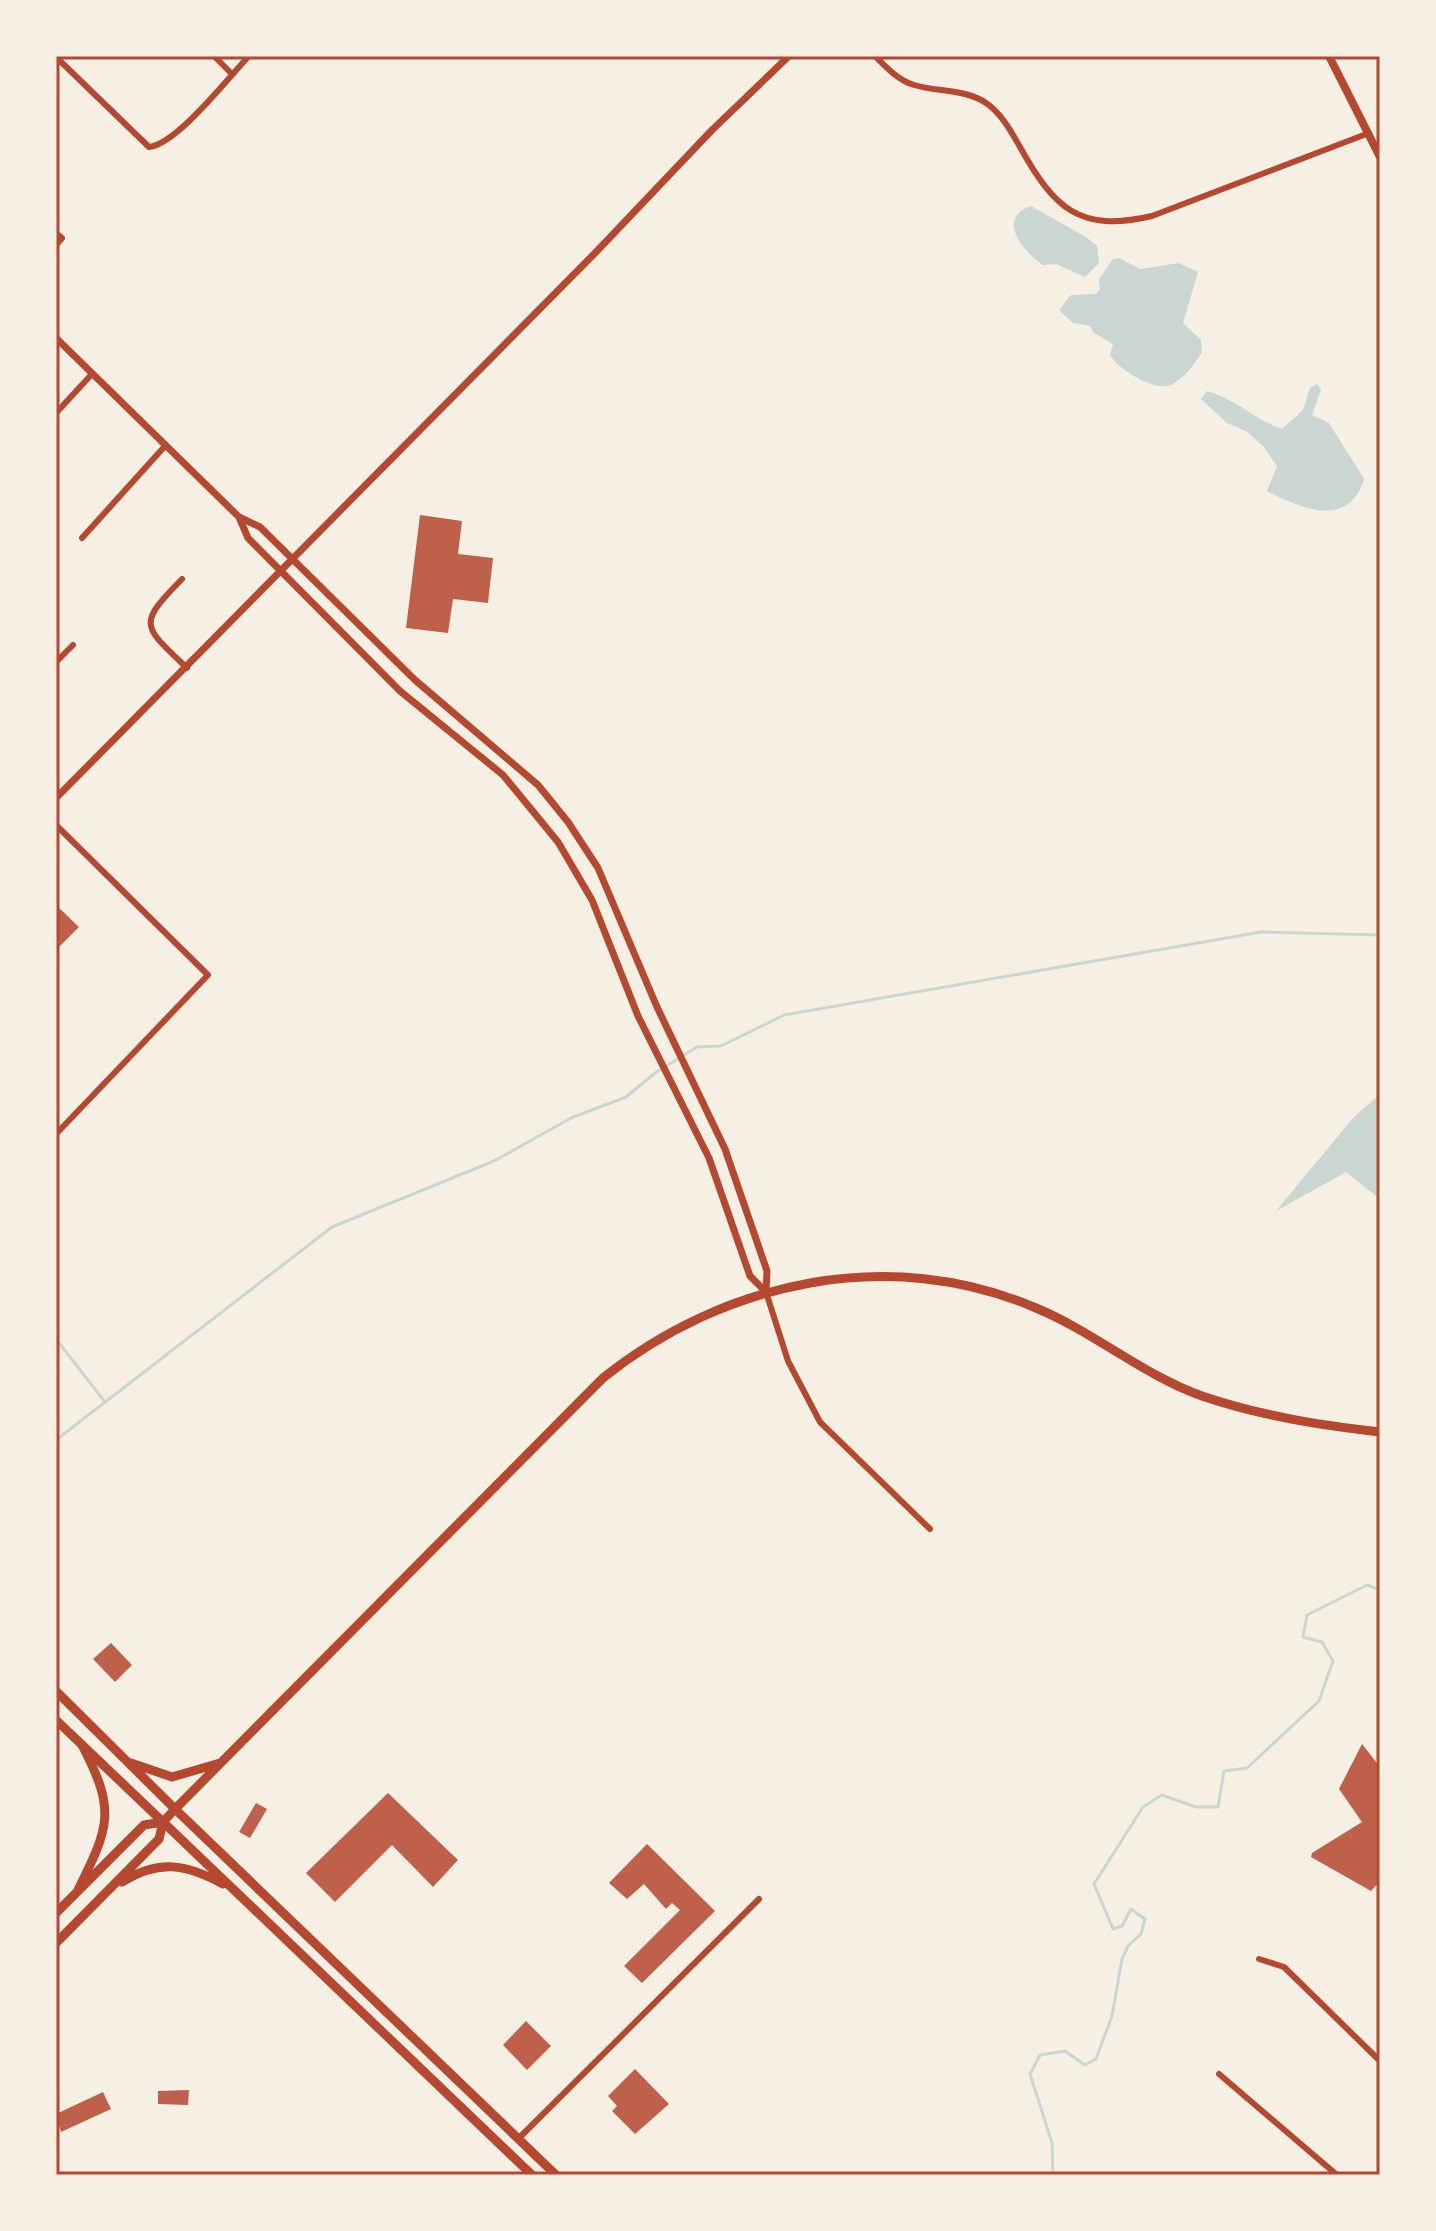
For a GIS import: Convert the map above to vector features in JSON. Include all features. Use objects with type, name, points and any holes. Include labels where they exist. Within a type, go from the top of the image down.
[{"type":"main road","points":[[1329,56],[1380,157]]},
{"type":"main road","points":[[56,1943],[159,1839],[163,1822],[175,1809],[603,1378],[667,1332],[704,1313],[792,1284],[854,1277],[895,1277],[963,1287],[1035,1307],[1200,1395],[1283,1420],[1380,1432]]},
{"type":"main road","points":[[56,1691],[556,2175]]},
{"type":"main road","points":[[56,1720],[532,2175]]},
{"type":"main road","points":[[77,1892],[101,1842],[106,1813],[100,1780],[82,1745]]},
{"type":"main road","points":[[126,1760],[171,1777],[223,1762]]},
{"type":"main road","points":[[56,1913],[144,1825],[163,1822]]},
{"type":"main road","points":[[109,1890],[143,1870],[174,1865],[188,1867],[236,1891]]},
{"type":"street","points":[[214,56],[232,74]]},
{"type":"street","points":[[56,57],[149,147],[161,145],[249,56]]},
{"type":"street","points":[[56,798],[294,560],[712,130],[789,56]]},
{"type":"street","points":[[875,56],[905,81],[984,101],[998,113],[1049,195],[1082,217],[1100,222],[1123,223],[1152,216],[1369,132]]},
{"type":"street","points":[[56,233],[62,238],[56,245]]},
{"type":"street","points":[[56,338],[239,517],[260,527],[415,680],[500,750],[543,791],[598,868],[657,1007],[739,1183],[767,1271],[766,1292],[788,1361],[820,1422],[930,1529]]},
{"type":"street","points":[[56,413],[91,375]]},
{"type":"street","points":[[82,538],[165,446]]},
{"type":"street","points":[[239,517],[248,538],[400,691],[503,775],[523,795],[558,842],[586,889],[638,1016],[722,1186],[750,1276],[766,1292]]},
{"type":"street","points":[[182,579],[153,609],[150,622],[152,634],[187,668]]},
{"type":"street","points":[[56,662],[73,645]]},
{"type":"street","points":[[56,825],[208,975],[56,1134]]},
{"type":"street","points":[[518,2139],[759,1899]]},
{"type":"street","points":[[1259,1959],[1284,1967],[1380,2061]]},
{"type":"street","points":[[1219,2074],[1337,2175]]},
{"type":"shaded area","points":[[1031,206],[1097,246],[1099,263],[1085,277],[1056,264],[1043,265],[1021,244],[1016,236],[1015,219]]},
{"type":"shaded area","points":[[1119,258],[1140,269],[1179,263],[1198,272],[1183,323],[1201,340],[1202,352],[1185,375],[1171,385],[1155,385],[1128,372],[1110,355],[1113,344],[1094,333],[1090,326],[1073,323],[1059,310],[1071,295],[1096,294],[1100,289],[1099,279],[1113,259]]},
{"type":"shaded area","points":[[1317,384],[1321,390],[1312,415],[1329,423],[1364,479],[1357,495],[1336,510],[1309,508],[1267,491],[1277,466],[1263,446],[1246,431],[1227,423],[1201,399],[1207,391],[1282,429],[1303,410],[1310,388]]},
{"type":"shaded area","points":[[1380,1094],[1380,1199],[1346,1172],[1276,1211],[1354,1117]]},
{"type":"building","points":[[420,515],[462,521],[458,554],[493,558],[488,603],[453,599],[448,633],[406,628]]},
{"type":"building","points":[[56,905],[79,927],[56,950]]},
{"type":"building","points":[[111,1643],[132,1665],[115,1682],[93,1659]]},
{"type":"building","points":[[1362,1744],[1380,1767],[1380,1881],[1371,1891],[1311,1857],[1312,1853],[1362,1822],[1339,1789]]},
{"type":"building","points":[[388,1793],[458,1860],[433,1887],[392,1845],[335,1902],[306,1873]]},
{"type":"building","points":[[256,1803],[267,1809],[250,1838],[239,1832]]},
{"type":"building","points":[[647,1844],[715,1911],[642,1983],[624,1966],[680,1910],[672,1903],[666,1909],[644,1884],[627,1899],[609,1883]]},
{"type":"building","points":[[526,2021],[551,2046],[527,2070],[503,2045]]},
{"type":"building","points":[[635,2069],[669,2104],[635,2134],[612,2111],[617,2106],[608,2096]]},
{"type":"building","points":[[189,2090],[188,2105],[158,2104],[158,2091]]},
{"type":"building","points":[[103,2092],[111,2109],[61,2132],[56,2114]]},
{"type":"waterway","points":[[56,1440],[332,1227],[494,1161],[571,1118],[626,1097],[655,1073],[697,1047],[721,1046],[784,1015],[1261,932],[1380,935]]},
{"type":"waterway","points":[[56,1339],[105,1402]]},
{"type":"waterway","points":[[1053,2175],[1052,2143],[1030,2074],[1040,2055],[1065,2051],[1085,2065],[1096,2059],[1112,2016],[1122,1959],[1128,1946],[1141,1934],[1145,1919],[1131,1909],[1122,1926],[1113,1929],[1094,1884],[1143,1807],[1162,1795],[1196,1807],[1218,1807],[1224,1771],[1247,1768],[1319,1701],[1333,1661],[1322,1642],[1303,1637],[1307,1615],[1367,1585],[1380,1590]]}]
